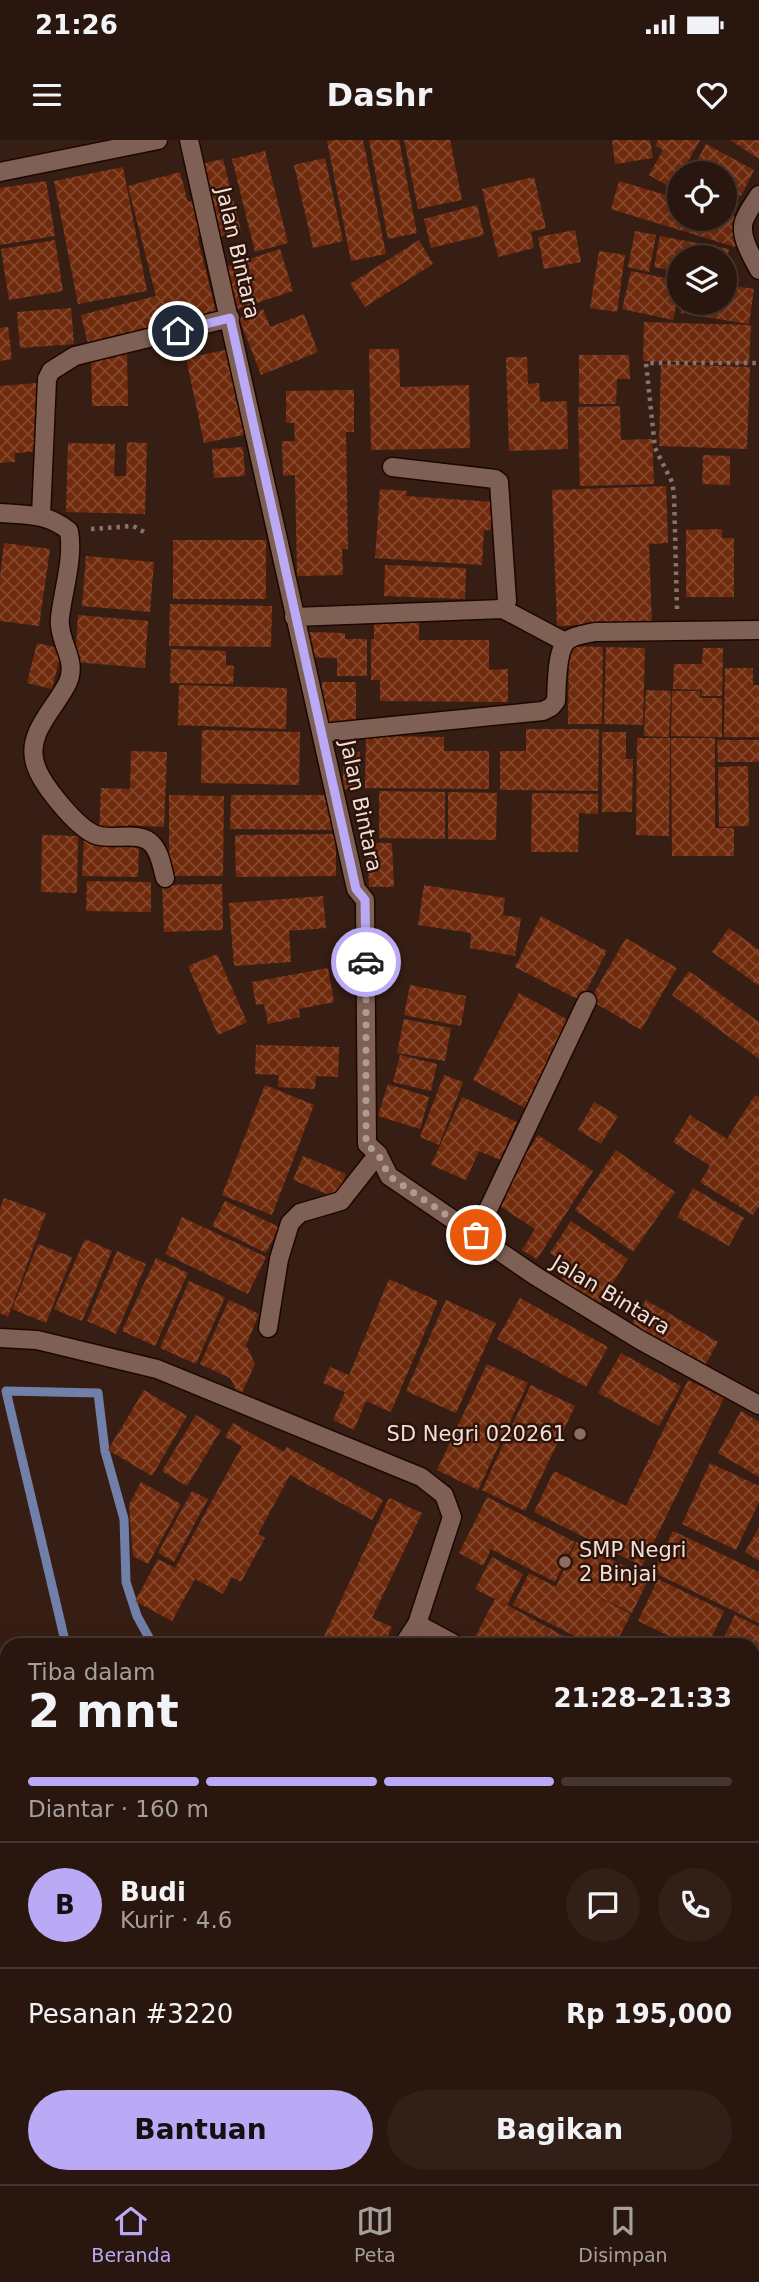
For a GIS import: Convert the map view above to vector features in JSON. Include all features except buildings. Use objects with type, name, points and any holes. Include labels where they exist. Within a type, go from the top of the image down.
[{"type":"street","points":[[0,172],[158,140]]},
{"type":"street","name":"Jalan Bintara","points":[[189,140],[356,889],[365,900],[366,1144],[378,1154],[389,1176],[534,1275],[640,1340],[759,1405]]},
{"type":"street","points":[[759,195],[743,222],[749,252],[759,270]]},
{"type":"street","points":[[41,516],[47,379],[51,371],[75,355],[230,318]]},
{"type":"street","points":[[392,467],[495,479],[499,482],[507,601],[503,609]]},
{"type":"street","points":[[0,513],[41,516],[57,521],[69,531],[71,545],[59,624],[71,662],[69,679],[39,727],[34,743],[34,762],[43,781],[57,798],[74,818],[96,835],[138,838],[152,843],[157,850],[165,878]]},
{"type":"street","points":[[295,617],[503,609],[565,642]]},
{"type":"street","points":[[322,733],[543,711],[556,701],[561,650],[565,642],[575,636],[595,632],[759,630]]},
{"type":"street","points":[[476,1235],[587,1000]]},
{"type":"street","points":[[268,1328],[279,1259],[289,1223],[300,1213],[341,1200],[378,1154]]},
{"type":"street","points":[[0,1338],[37,1340],[157,1369],[421,1477],[444,1495],[452,1517],[417,1624],[408,1638]]},
{"type":"street","points":[[417,1624],[443,1638]]},
{"type":"path","points":[[677,631],[674,494],[672,482],[655,447],[646,363],[759,363]]},
{"type":"path","points":[[69,531],[133,526],[148,534]]},
{"type":"waterway","points":[[64,1638],[6,1391],[98,1393],[105,1451],[124,1519],[126,1582],[137,1616],[149,1638]]},
{"type":"way so far","points":[[366,962],[366,1144],[378,1154],[389,1176],[476,1235]]},
{"type":"place","name":"SD Negri 020261","points":[[580,1434]]},
{"type":"place","name":"SMP Negri 2 Binjai","points":[[565,1562]]},
{"type":"route","points":[[178,331],[230,318],[356,889],[365,900],[366,962]]}]
